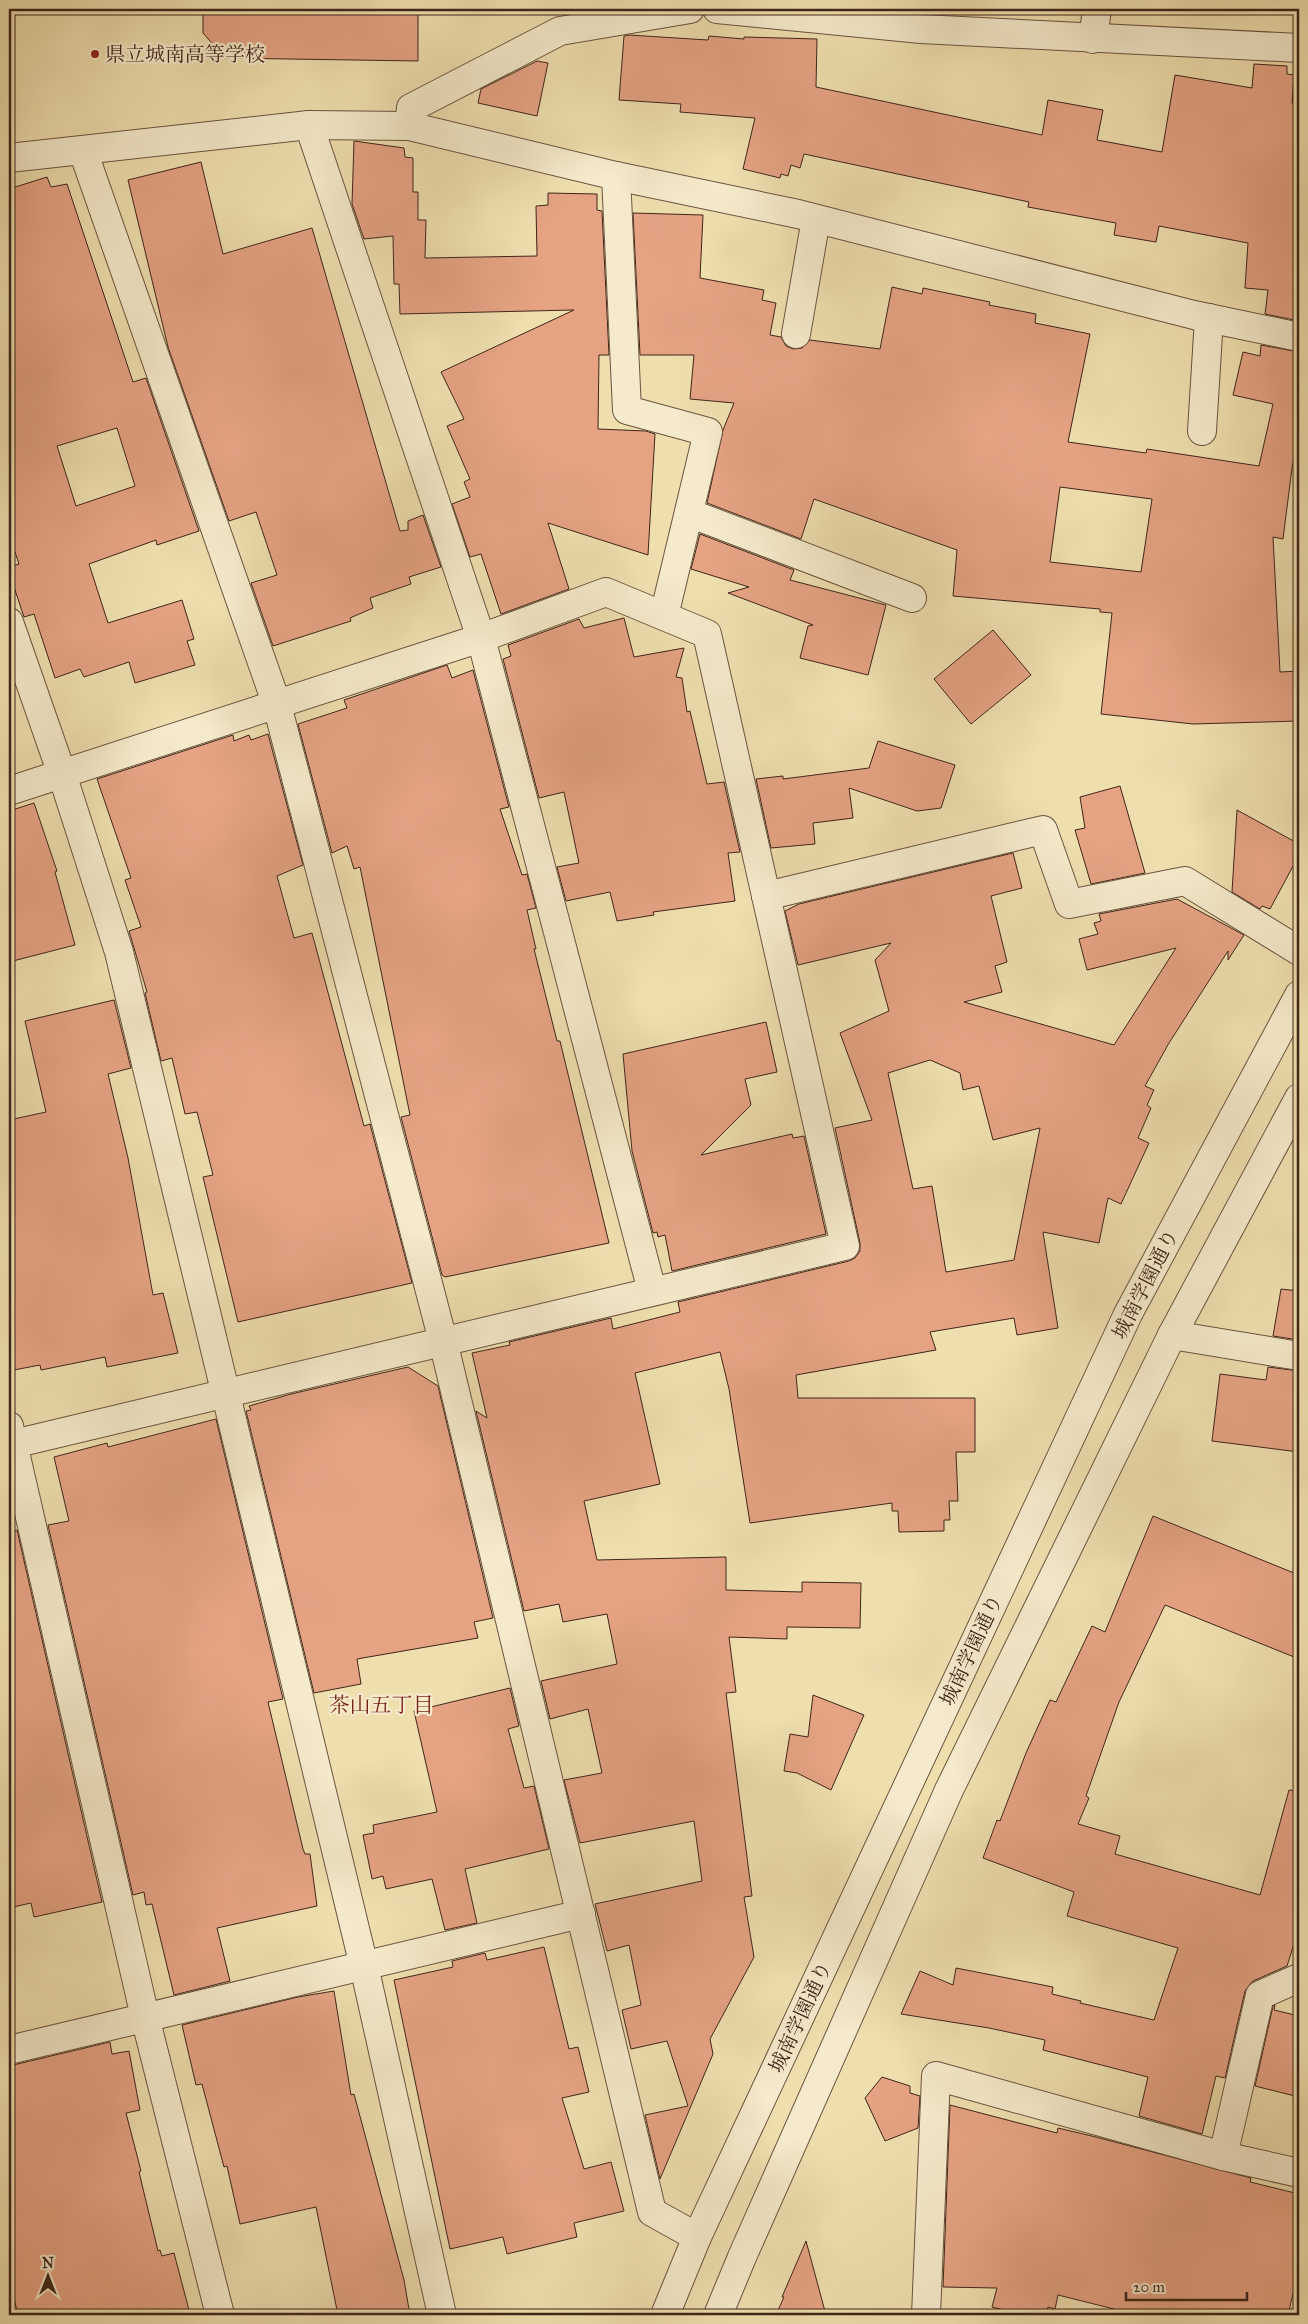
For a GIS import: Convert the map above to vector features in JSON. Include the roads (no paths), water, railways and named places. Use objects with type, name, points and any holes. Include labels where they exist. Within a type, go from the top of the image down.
[{"type":"street","points":[[409,126],[412,108],[560,31],[690,9]]},
{"type":"street","points":[[717,9],[924,19],[1093,39],[1299,48]]},
{"type":"street","points":[[1093,39],[1097,9]]},
{"type":"street","points":[[309,125],[482,638],[652,1291]]},
{"type":"street","points":[[9,158],[309,125],[409,126],[616,176],[816,219],[1209,318],[1299,337]]},
{"type":"street","points":[[83,151],[277,705],[443,1341],[652,2212],[697,2237]]},
{"type":"street","points":[[616,176],[626,410],[708,432],[664,616]]},
{"type":"street","points":[[796,334],[816,219]]},
{"type":"street","points":[[1202,431],[1209,318]]},
{"type":"street","points":[[689,513],[912,598]]},
{"type":"street","points":[[9,791],[482,638],[606,592],[707,634],[845,1246],[226,1392],[10,1438],[145,2018],[220,2315]]},
{"type":"street","points":[[9,622],[62,774],[119,952],[364,1966],[442,2315]]},
{"type":"street","points":[[766,896],[1043,830],[1069,904],[1185,881],[1299,951]]},
{"type":"street","name":"城南学園通り","points":[[665,2315],[697,2237],[1128,1314],[1299,996]]},
{"type":"street","name":"城南学園通り","points":[[718,2315],[949,1790],[1172,1334],[1299,1098]]},
{"type":"street","points":[[1172,1334],[1299,1356]]},
{"type":"street","points":[[9,2050],[581,1914]]},
{"type":"street","points":[[1223,2156],[1260,1994],[1299,1978]]},
{"type":"street","points":[[926,2315],[936,2076],[1223,2156],[1299,2173]]},
{"type":"place","name":"県立城南高等学校","points":[[95,54]]},
{"type":"district","name":"茶山五丁目","points":[[381,1705]]}]
